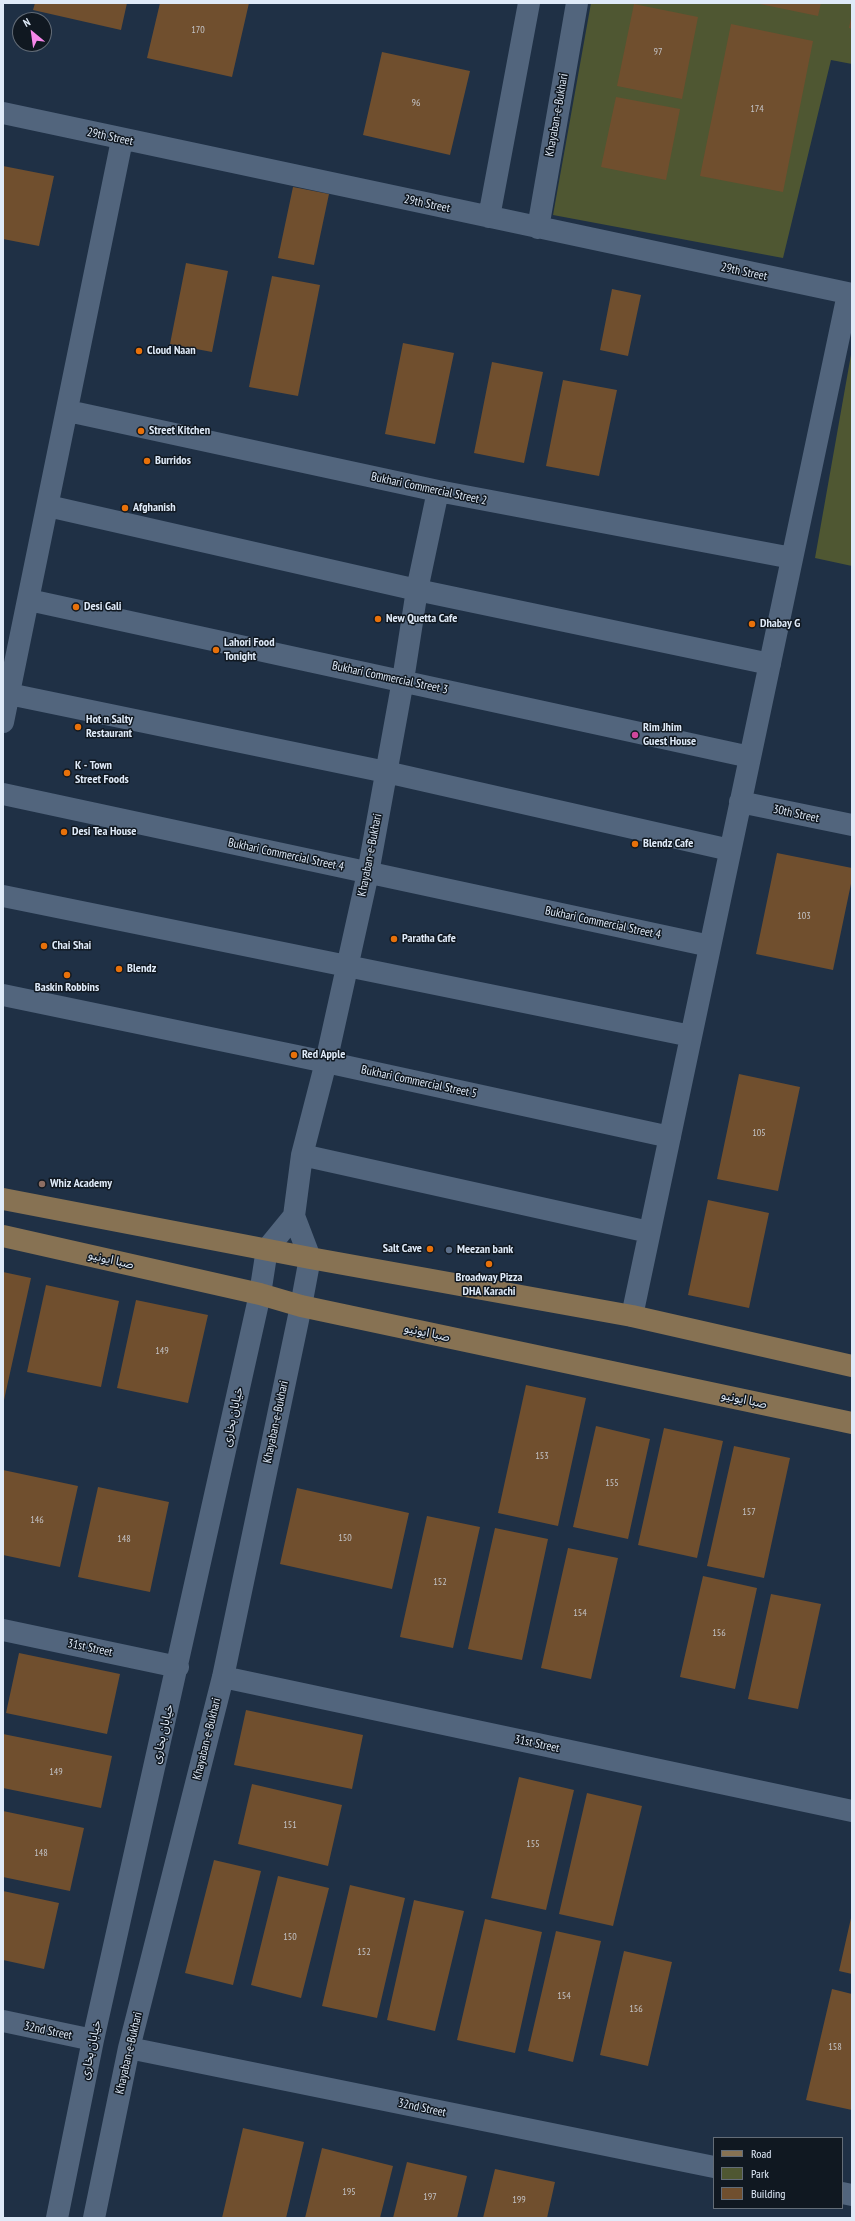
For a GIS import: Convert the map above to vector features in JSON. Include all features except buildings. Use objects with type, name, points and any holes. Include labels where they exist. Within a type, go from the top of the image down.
[{"type":"main road","points":[[3,1199],[310,1258],[632,1316],[852,1366]]},
{"type":"main road","name":"صبا ایونیو","points":[[3,1236],[260,1294],[301,1306],[852,1423]]},
{"type":"street","points":[[489,217],[529,3]]},
{"type":"street","name":"Khayaban-e-Bukhari","points":[[538,228],[577,3]]},
{"type":"street","name":"29th Street","points":[[3,113],[122,140],[850,294]]},
{"type":"street","points":[[3,722],[9,694],[9,656],[29,600],[122,140]]},
{"type":"street","points":[[632,1316],[792,558],[850,294]]},
{"type":"street","name":"Bukhari Commercial Street 2","points":[[68,411],[438,491],[792,558]]},
{"type":"street","name":"Khayaban-e-Bukhari","points":[[294,1216],[302,1156],[326,1062],[368,873],[403,680],[417,590],[438,491]]},
{"type":"street","points":[[48,506],[417,590],[770,664]]},
{"type":"street","name":"Bukhari Commercial Street 3","points":[[29,600],[403,680],[750,757]]},
{"type":"street","points":[[9,694],[386,772],[730,850]]},
{"type":"street","name":"Bukhari Commercial Street 4","points":[[3,794],[710,946]]},
{"type":"street","name":"30th Street","points":[[740,802],[852,825]]},
{"type":"street","points":[[3,896],[691,1036]]},
{"type":"street","name":"Bukhari Commercial Street 5","points":[[3,995],[326,1062],[670,1137]]},
{"type":"street","points":[[302,1156],[649,1232]]},
{"type":"street","points":[[267,1249],[294,1216],[310,1258]]},
{"type":"street","name":"خیابان بخاری","points":[[57,2218],[92,2040],[178,1667],[260,1294],[267,1249]]},
{"type":"street","name":"Khayaban-e-Bukhari","points":[[94,2218],[129,2048],[223,1677],[310,1258]]},
{"type":"street","name":"31st Street","points":[[3,1630],[178,1667]]},
{"type":"street","name":"31st Street","points":[[223,1677],[852,1812]]},
{"type":"street","name":"32nd Street","points":[[3,2021],[92,2040]]},
{"type":"street","name":"32nd Street","points":[[129,2048],[713,2167]]},
{"type":"green space","points":[[591,3],[852,3],[852,64],[831,60],[783,258],[553,215]]},
{"type":"green space","points":[[852,349],[852,566],[815,558]]},
{"type":"place","name":"Cloud Naan","points":[[139,351]]},
{"type":"place","name":"Street Kitchen","points":[[141,431]]},
{"type":"place","name":"Burridos","points":[[147,461]]},
{"type":"place","name":"Afghanish","points":[[125,508]]},
{"type":"place","name":"Desi Gali","points":[[76,607]]},
{"type":"place","name":"New Quetta Cafe","points":[[378,619]]},
{"type":"place","name":"Dhabay G","points":[[752,624]]},
{"type":"place","name":"Lahori Food Tonight","points":[[216,650]]},
{"type":"place","name":"Hot n Salty Restaurant","points":[[78,727]]},
{"type":"place","name":"Rim Jhim Guest House","points":[[635,735]]},
{"type":"place","name":"K - Town Street Foods","points":[[67,773]]},
{"type":"place","name":"Desi Tea House","points":[[64,832]]},
{"type":"place","name":"Blendz Cafe","points":[[635,844]]},
{"type":"place","name":"Paratha Cafe","points":[[394,939]]},
{"type":"place","name":"Chai Shai","points":[[44,946]]},
{"type":"place","name":"Blendz","points":[[119,969]]},
{"type":"place","name":"Baskin Robbins","points":[[67,975]]},
{"type":"place","name":"Red Apple","points":[[294,1055]]},
{"type":"place","name":"Whiz Academy","points":[[42,1184]]},
{"type":"place","name":"Salt Cave","points":[[430,1249]]},
{"type":"place","name":"Meezan bank","points":[[449,1250]]},
{"type":"place","name":"Broadway Pizza DHA Karachi","points":[[489,1264]]}]
